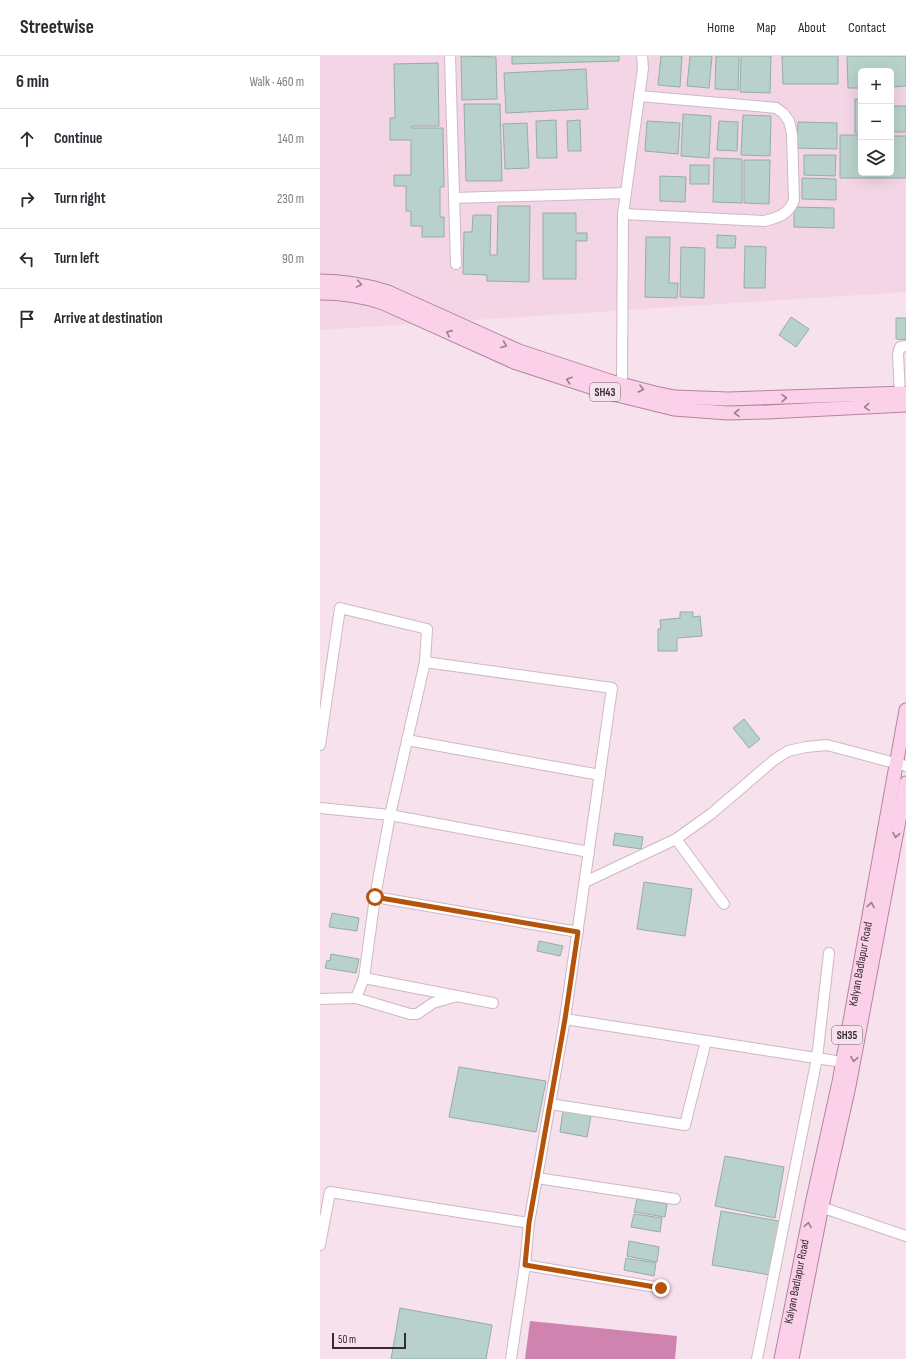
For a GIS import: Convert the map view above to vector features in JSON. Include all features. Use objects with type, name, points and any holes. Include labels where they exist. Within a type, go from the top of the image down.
[{"type":"main road","name":"SH43","points":[[320,281],[352,283],[388,292],[519,351],[620,390]]},
{"type":"main road","name":"SH43","points":[[320,292],[368,298],[383,303],[514,362],[620,390],[728,400],[904,397]]},
{"type":"main road","name":"Kalyan Badlapur Road","points":[[844,1084],[842,1062],[902,764],[906,710]]},
{"type":"main road","name":"Kalyan Badlapur Road","points":[[781,1359],[844,1084],[906,783]]},
{"type":"main road","name":"Kalyan Badlapur Road","points":[[792,1359],[817,1205]]},
{"type":"street","points":[[450,56],[456,264]]},
{"type":"street","points":[[620,390],[623,214],[643,68],[642,56]]},
{"type":"street","points":[[623,214],[764,221],[776,218],[785,213],[792,207],[794,200],[792,134],[789,121],[783,113],[776,108],[639,96]]},
{"type":"street","points":[[454,198],[626,193]]},
{"type":"street","points":[[904,397],[898,354],[900,348],[906,346]]},
{"type":"street","points":[[320,745],[340,608],[428,629],[425,662],[390,815],[375,897],[364,978],[356,998]]},
{"type":"street","points":[[425,662],[612,688],[565,1019],[529,1223],[525,1265],[511,1359]]},
{"type":"street","points":[[407,740],[600,775]]},
{"type":"street","points":[[585,882],[676,839],[711,814],[774,760],[788,751],[806,747],[828,745],[902,764]]},
{"type":"street","points":[[320,808],[390,815],[589,852]]},
{"type":"street","points":[[676,839],[724,904]]},
{"type":"street","points":[[375,897],[578,932]]},
{"type":"street","points":[[757,1359],[816,1058],[829,953]]},
{"type":"street","points":[[364,978],[493,1003]]},
{"type":"street","points":[[320,999],[356,998],[410,1014],[417,1014],[433,1003],[458,996]]},
{"type":"street","points":[[565,1019],[842,1062]]},
{"type":"street","points":[[550,1104],[685,1124],[706,1041]]},
{"type":"street","points":[[537,1178],[675,1199]]},
{"type":"street","points":[[320,1245],[330,1192],[529,1223]]},
{"type":"street","points":[[817,1205],[906,1236]]},
{"type":"street","points":[[525,1265],[661,1288]]},
{"type":"shaded area","points":[[320,56],[906,56],[906,292],[320,330]]},
{"type":"shaded area","points":[[530,1321],[677,1336],[675,1359],[525,1359]]},
{"type":"building","points":[[461,56],[496,57],[497,99],[462,100]]},
{"type":"building","points":[[512,56],[619,56],[619,61],[512,64]]},
{"type":"building","points":[[661,56],[682,56],[680,87],[658,85]]},
{"type":"building","points":[[690,56],[712,56],[709,88],[687,86]]},
{"type":"building","points":[[716,56],[739,56],[738,90],[715,89]]},
{"type":"building","points":[[741,56],[771,56],[770,93],[740,92]]},
{"type":"building","points":[[782,56],[838,56],[838,84],[783,84]]},
{"type":"building","points":[[847,56],[906,56],[906,86],[894,87],[894,68],[858,68],[858,88],[848,88]]},
{"type":"building","points":[[438,63],[439,126],[412,126],[412,128],[443,128],[444,187],[440,187],[440,217],[444,217],[444,237],[422,237],[422,226],[411,226],[411,211],[406,211],[406,186],[394,186],[394,175],[411,175],[411,140],[390,140],[390,118],[395,118],[394,64]]},
{"type":"building","points":[[586,69],[588,109],[506,113],[504,73]]},
{"type":"building","points":[[855,99],[858,99],[858,133],[855,133]]},
{"type":"building","points":[[464,104],[500,104],[502,181],[466,181]]},
{"type":"building","points":[[894,106],[906,106],[906,132],[894,132]]},
{"type":"building","points":[[683,114],[711,116],[709,158],[681,156]]},
{"type":"building","points":[[743,115],[771,116],[770,156],[741,155]]},
{"type":"building","points":[[556,120],[557,158],[537,158],[536,121]]},
{"type":"building","points":[[580,120],[581,151],[568,151],[567,121]]},
{"type":"building","points":[[647,121],[680,123],[678,154],[645,151]]},
{"type":"building","points":[[719,121],[738,122],[737,151],[717,150]]},
{"type":"building","points":[[798,122],[837,123],[837,149],[797,148]]},
{"type":"building","points":[[527,123],[529,168],[505,169],[503,124]]},
{"type":"building","points":[[840,135],[858,135],[858,176],[894,176],[894,136],[906,136],[906,178],[840,178]]},
{"type":"building","points":[[804,155],[836,155],[835,176],[804,175]]},
{"type":"building","points":[[714,158],[742,159],[742,203],[713,202]]},
{"type":"building","points":[[744,160],[770,160],[769,204],[744,203]]},
{"type":"building","points":[[690,165],[709,165],[709,184],[690,184]]},
{"type":"building","points":[[660,176],[686,177],[685,202],[660,201]]},
{"type":"building","points":[[802,178],[836,179],[836,200],[802,199]]},
{"type":"building","points":[[498,206],[530,206],[529,282],[487,281],[487,275],[463,274],[464,232],[472,232],[473,215],[491,215],[490,255],[497,255]]},
{"type":"building","points":[[794,207],[834,208],[834,228],[794,227]]},
{"type":"building","points":[[543,213],[576,213],[576,233],[587,233],[587,241],[576,241],[576,279],[543,279]]},
{"type":"building","points":[[717,235],[736,236],[735,248],[717,248]]},
{"type":"building","points":[[646,237],[670,237],[669,283],[678,283],[677,298],[645,297]]},
{"type":"building","points":[[745,246],[766,247],[765,288],[744,288]]},
{"type":"building","points":[[681,247],[705,248],[704,298],[680,297]]},
{"type":"building","points":[[791,317],[809,329],[796,347],[779,335]]},
{"type":"building","points":[[896,318],[906,318],[906,340],[896,339]]},
{"type":"building","points":[[680,612],[693,612],[693,617],[700,616],[702,636],[677,638],[677,651],[658,651],[658,629],[661,629],[660,620],[680,618]]},
{"type":"building","points":[[744,719],[760,739],[749,748],[733,728]]},
{"type":"building","points":[[615,833],[643,837],[641,849],[613,845]]},
{"type":"building","points":[[644,882],[692,889],[685,936],[637,929]]},
{"type":"building","points":[[332,913],[359,918],[357,931],[329,927]]},
{"type":"building","points":[[539,941],[563,946],[560,956],[537,951]]},
{"type":"building","points":[[331,954],[359,959],[356,973],[325,968],[327,960],[330,961]]},
{"type":"building","points":[[459,1067],[546,1081],[536,1132],[449,1117]]},
{"type":"building","points":[[563,1110],[591,1116],[587,1137],[560,1132]]},
{"type":"building","points":[[725,1156],[784,1167],[775,1218],[715,1206]]},
{"type":"building","points":[[637,1199],[667,1204],[665,1217],[634,1212]]},
{"type":"building","points":[[721,1211],[779,1221],[770,1275],[712,1265]]},
{"type":"building","points":[[634,1214],[662,1218],[660,1232],[631,1227]]},
{"type":"building","points":[[629,1241],[659,1247],[657,1262],[627,1256]]},
{"type":"building","points":[[626,1258],[656,1263],[654,1276],[624,1270]]},
{"type":"building","points":[[400,1308],[492,1325],[486,1359],[391,1359]]},
{"type":"route","points":[[375,897],[578,932],[565,1019],[529,1223],[525,1265],[661,1288]]}]
